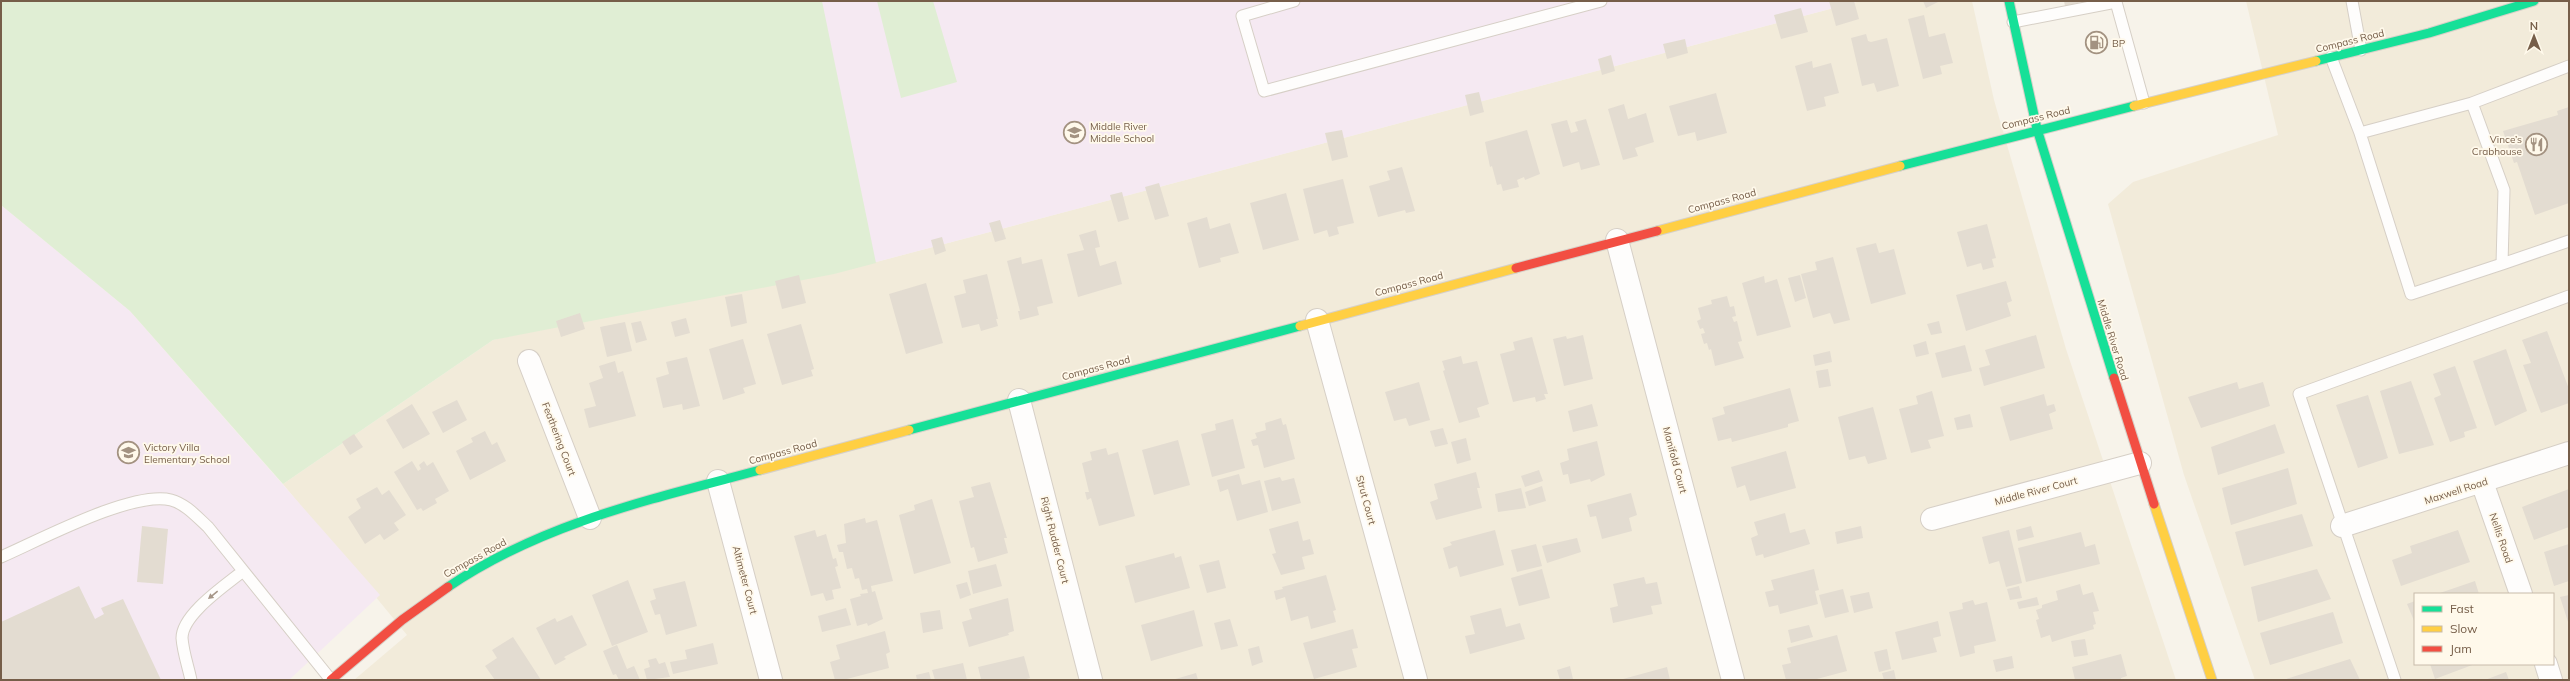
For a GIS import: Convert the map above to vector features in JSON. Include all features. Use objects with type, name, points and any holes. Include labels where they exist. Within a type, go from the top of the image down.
[{"type":"street","name":"Middle River Road","points":[[2009,1],[2037,129],[2140,463],[2212,680]]},
{"type":"street","name":"Compass Road","points":[[331,680],[373,641],[448,585],[534,539],[590,518],[718,481],[1617,240],[2037,129],[2361,50],[2489,16],[2534,1]]},
{"type":"street","name":"Manifold Court","points":[[1617,240],[1733,680]]},
{"type":"street","name":"Strut Court","points":[[1317,320],[1416,680]]},
{"type":"street","name":"Feathering Court","points":[[528,361],[590,518]]},
{"type":"street","name":"Right Rudder Court","points":[[1019,400],[1091,680]]},
{"type":"street","name":"Maxwell Road","points":[[2342,526],[2569,453]]},
{"type":"street","name":"Middle River Court","points":[[1932,519],[2140,463]]},
{"type":"street","name":"Altimeter Court","points":[[718,481],[771,680]]},
{"type":"street","name":"Nellis Road","points":[[2482,482],[2521,593]]},
{"type":"street","points":[[2546,665],[2551,680]]},
{"type":"lane","points":[[1294,1],[1242,16],[1264,91],[1601,1]]},
{"type":"lane","points":[[2352,1],[2361,50]]},
{"type":"lane","points":[[2013,22],[2116,2],[2144,103]]},
{"type":"lane","points":[[2332,57],[2360,133],[2410,294],[2569,241]]},
{"type":"lane","points":[[2360,133],[2472,102],[2569,66]]},
{"type":"lane","points":[[2472,102],[2504,190],[2502,264]]},
{"type":"lane","points":[[2395,680],[2342,526],[2299,394],[2569,296]]},
{"type":"lane","points":[[1,557],[102,513],[133,503],[156,499],[170,500],[191,511],[208,527],[331,680]]},
{"type":"lane","points":[[192,680],[182,636],[187,622],[206,601],[243,571]]},
{"type":"shaded area","name":"Middle River Middle School","points":[[736,1],[1860,1],[831,274]]},
{"type":"shaded area","points":[[1860,1],[1972,1],[1994,100],[2066,349],[2176,680],[354,680],[407,635],[283,484],[493,340],[595,316],[831,274]]},
{"type":"shaded area","points":[[2246,1],[2569,1],[2569,680],[2255,680],[2184,475],[2108,204],[2133,182],[2278,135]]},
{"type":"shaded area","name":"Victory Villa Elementary School","points":[[1,205],[130,311],[380,595],[289,680],[1,680]]},
{"type":"green space","points":[[1,1],[822,1],[876,263],[834,274],[493,340],[283,484],[130,311],[1,205]]},
{"type":"green space","points":[[877,1],[933,1],[957,82],[901,98]]},
{"type":"building","points":[[1829,1],[1854,1],[1859,19],[1836,26]]},
{"type":"building","points":[[1923,1],[1940,1],[1926,8]]},
{"type":"building","points":[[2064,1],[2082,1],[2082,2],[2065,6]]},
{"type":"building","points":[[1801,8],[1808,32],[1781,39],[1774,15]]},
{"type":"building","points":[[1924,15],[1929,37],[1945,33],[1953,63],[1940,66],[1942,74],[1923,79],[1908,19]]},
{"type":"building","points":[[1866,34],[1868,41],[1871,42],[1887,38],[1899,86],[1877,92],[1874,83],[1862,86],[1851,38]]},
{"type":"building","points":[[1685,39],[1688,53],[1667,59],[1663,44]]},
{"type":"building","points":[[1611,55],[1615,71],[1602,75],[1598,59]]},
{"type":"building","points":[[1812,61],[1813,68],[1831,63],[1839,93],[1824,97],[1826,106],[1807,111],[1795,66]]},
{"type":"building","points":[[1479,92],[1484,112],[1470,116],[1465,95]]},
{"type":"building","points":[[1716,93],[1727,133],[1697,141],[1695,132],[1678,136],[1669,106]]},
{"type":"building","points":[[1624,104],[1628,119],[1646,113],[1654,142],[1635,148],[1638,156],[1623,160],[1608,109]]},
{"type":"building","points":[[2569,107],[2569,203],[2535,215],[2517,162],[2514,163],[2503,131],[2558,115],[2557,111]]},
{"type":"building","points":[[1586,119],[1600,165],[1581,170],[1579,162],[1563,167],[1551,124],[1567,120],[1571,133],[1578,131],[1575,122]]},
{"type":"building","points":[[1342,130],[1348,157],[1332,161],[1325,133]]},
{"type":"building","points":[[1527,130],[1540,174],[1525,180],[1524,177],[1517,180],[1519,187],[1503,191],[1501,184],[1497,185],[1492,166],[1490,167],[1485,142]]},
{"type":"building","points":[[1402,167],[1415,211],[1406,213],[1405,210],[1378,217],[1369,186],[1390,180],[1387,171]]},
{"type":"building","points":[[1343,179],[1354,223],[1337,227],[1339,234],[1329,237],[1327,230],[1314,234],[1303,189]]},
{"type":"building","points":[[1159,183],[1169,216],[1155,220],[1145,187]]},
{"type":"building","points":[[1122,192],[1129,219],[1118,222],[1110,195]]},
{"type":"building","points":[[1286,193],[1299,240],[1263,250],[1250,203]]},
{"type":"building","points":[[1207,217],[1210,229],[1230,223],[1239,253],[1220,258],[1221,262],[1199,268],[1187,223]]},
{"type":"building","points":[[1000,220],[1006,239],[995,242],[989,223]]},
{"type":"building","points":[[1987,224],[1996,258],[1992,259],[1994,267],[1983,270],[1981,263],[1967,267],[1957,232]]},
{"type":"building","points":[[1096,230],[1100,247],[1095,248],[1100,266],[1116,261],[1122,284],[1078,297],[1067,254],[1084,250],[1079,235]]},
{"type":"building","points":[[942,237],[946,251],[935,255],[931,240]]},
{"type":"building","points":[[1876,243],[1879,253],[1894,249],[1906,294],[1871,304],[1856,248]]},
{"type":"building","points":[[1021,257],[1022,264],[1042,259],[1053,303],[1037,307],[1039,315],[1020,320],[1018,311],[1020,311],[1007,261]]},
{"type":"building","points":[[1833,257],[1850,320],[1834,324],[1830,313],[1813,318],[1801,274],[1817,270],[1815,262]]},
{"type":"building","points":[[987,274],[998,319],[996,319],[998,326],[981,331],[979,324],[962,328],[954,296],[966,293],[963,280]]},
{"type":"building","points":[[799,275],[806,303],[782,309],[775,281]]},
{"type":"building","points":[[1800,275],[1806,298],[1795,302],[1788,278]]},
{"type":"building","points":[[1764,276],[1765,283],[1777,279],[1791,327],[1757,336],[1742,283]]},
{"type":"building","points":[[2006,281],[2012,301],[2007,303],[2011,316],[1966,331],[1956,295]]},
{"type":"building","points":[[926,283],[943,343],[906,354],[889,294]]},
{"type":"building","points":[[742,294],[747,323],[731,327],[725,297]]},
{"type":"building","points":[[1727,296],[1730,307],[1734,306],[1736,316],[1732,317],[1734,322],[1737,321],[1742,341],[1738,342],[1744,358],[1715,366],[1711,349],[1709,350],[1707,343],[1704,344],[1701,334],[1705,333],[1703,328],[1700,329],[1697,321],[1701,319],[1698,308],[1712,304],[1711,300]]},
{"type":"building","points":[[580,313],[585,329],[561,337],[556,321]]},
{"type":"building","points":[[686,318],[690,333],[675,337],[671,322]]},
{"type":"building","points":[[641,321],[647,340],[636,343],[631,323]]},
{"type":"building","points":[[1939,321],[1942,333],[1931,335],[1927,324]]},
{"type":"building","points":[[625,322],[632,351],[607,357],[600,327]]},
{"type":"building","points":[[801,324],[814,369],[811,370],[813,376],[782,385],[767,334]]},
{"type":"building","points":[[2547,331],[2569,389],[2569,403],[2541,413],[2523,365],[2531,363],[2522,340]]},
{"type":"building","points":[[1583,335],[1593,379],[1564,386],[1553,339],[1566,336],[1567,339]]},
{"type":"building","points":[[2036,335],[2045,368],[1984,386],[1979,368],[1990,365],[1985,350]]},
{"type":"building","points":[[1532,337],[1548,394],[1544,394],[1546,399],[1536,402],[1535,397],[1513,402],[1500,354],[1515,350],[1513,342]]},
{"type":"building","points":[[743,339],[756,384],[743,388],[745,393],[723,400],[709,349]]},
{"type":"building","points":[[1926,341],[1929,354],[1916,357],[1913,345]]},
{"type":"building","points":[[1965,345],[1972,371],[1942,378],[1935,353]]},
{"type":"building","points":[[2506,349],[2527,411],[2495,426],[2473,361]]},
{"type":"building","points":[[1830,351],[1832,362],[1815,366],[1813,355]]},
{"type":"building","points":[[1461,356],[1463,364],[1477,361],[1489,404],[1477,408],[1480,417],[1459,423],[1443,371],[1445,370],[1442,361]]},
{"type":"building","points":[[687,357],[700,406],[683,410],[682,404],[663,408],[656,378],[669,374],[666,362]]},
{"type":"building","points":[[615,361],[618,373],[623,371],[636,416],[589,428],[584,409],[596,406],[589,383],[603,378],[599,366]]},
{"type":"building","points":[[2455,366],[2477,428],[2464,432],[2465,437],[2450,442],[2434,398],[2441,395],[2433,374]]},
{"type":"building","points":[[1828,369],[1831,386],[1819,388],[1816,371]]},
{"type":"building","points":[[2411,381],[2434,445],[2399,454],[2380,391]]},
{"type":"building","points":[[1419,382],[1430,420],[1409,426],[1406,418],[1394,421],[1385,392]]},
{"type":"building","points":[[2237,382],[2239,389],[2263,382],[2270,406],[2201,428],[2188,397]]},
{"type":"building","points":[[1790,388],[1799,421],[1788,424],[1788,427],[1732,442],[1731,438],[1718,441],[1712,418],[1725,414],[1723,407]]},
{"type":"building","points":[[1932,391],[1944,436],[1928,440],[1931,448],[1911,453],[1899,409],[1918,404],[1916,396]]},
{"type":"building","points":[[2044,394],[2047,406],[2054,404],[2056,411],[2049,414],[2053,429],[2010,441],[2000,407]]},
{"type":"building","points":[[2368,395],[2388,458],[2358,468],[2336,405]]},
{"type":"building","points":[[457,400],[467,420],[443,433],[432,412]]},
{"type":"building","points":[[412,404],[430,434],[403,449],[386,420]]},
{"type":"building","points":[[1592,404],[1598,426],[1573,432],[1568,411]]},
{"type":"building","points":[[1873,407],[1887,459],[1868,464],[1865,456],[1849,460],[1838,417]]},
{"type":"building","points":[[1970,414],[1973,427],[1957,430],[1954,418]]},
{"type":"building","points":[[1281,418],[1283,425],[1286,424],[1295,459],[1264,468],[1258,445],[1253,446],[1251,440],[1257,438],[1255,433],[1266,430],[1265,423]]},
{"type":"building","points":[[1233,419],[1245,468],[1212,477],[1201,434],[1216,430],[1215,424]]},
{"type":"building","points":[[2275,424],[2285,453],[2218,475],[2211,447]]},
{"type":"building","points":[[1443,428],[1448,444],[1435,447],[1430,431]]},
{"type":"building","points":[[485,431],[492,445],[497,442],[506,461],[470,480],[456,451],[473,442],[471,438]]},
{"type":"building","points":[[354,434],[363,447],[350,455],[342,442]]},
{"type":"building","points":[[1466,438],[1471,460],[1457,464],[1451,442]]},
{"type":"building","points":[[1178,440],[1190,485],[1154,495],[1142,450]]},
{"type":"building","points":[[1597,441],[1605,475],[1591,482],[1590,479],[1570,484],[1568,474],[1563,475],[1560,463],[1569,460],[1567,449]]},
{"type":"building","points":[[1106,448],[1108,455],[1118,452],[1135,516],[1099,526],[1091,498],[1087,500],[1085,492],[1089,492],[1082,463],[1092,460],[1090,452]]},
{"type":"building","points":[[1786,451],[1796,488],[1750,501],[1745,485],[1737,488],[1731,467]]},
{"type":"building","points":[[412,461],[418,471],[421,469],[419,465],[424,461],[427,466],[433,462],[449,491],[435,499],[437,503],[423,511],[421,508],[417,510],[394,472]]},
{"type":"building","points":[[2288,468],[2297,504],[2231,525],[2222,488]]},
{"type":"building","points":[[1539,470],[1543,481],[1525,487],[1521,476]]},
{"type":"building","points":[[1476,472],[1480,488],[1477,488],[1482,508],[1436,520],[1430,502],[1438,499],[1434,484]]},
{"type":"building","points":[[1239,474],[1242,485],[1260,480],[1268,512],[1237,521],[1228,489],[1220,492],[1217,480]]},
{"type":"building","points":[[1280,477],[1282,481],[1294,478],[1301,503],[1272,511],[1264,481]]},
{"type":"building","points":[[990,482],[1007,538],[1004,538],[1008,553],[978,562],[974,547],[971,548],[959,501],[974,497],[971,487]]},
{"type":"building","points":[[1542,486],[1546,501],[1529,506],[1525,492]]},
{"type":"building","points":[[377,487],[382,495],[389,490],[406,515],[394,523],[399,530],[384,540],[380,534],[365,544],[348,517],[361,508],[356,499]]},
{"type":"building","points":[[1521,488],[1526,508],[1498,512],[1495,494]]},
{"type":"building","points":[[2569,489],[2569,527],[2534,540],[2522,507]]},
{"type":"building","points":[[1631,493],[1637,515],[1629,518],[1632,531],[1602,539],[1596,516],[1590,517],[1587,505]]},
{"type":"building","points":[[932,499],[951,563],[914,574],[899,515],[915,510],[914,505]]},
{"type":"building","points":[[1785,513],[1790,533],[1805,529],[1810,544],[1764,558],[1763,554],[1756,556],[1751,538],[1758,535],[1754,522]]},
{"type":"building","points":[[2302,514],[2313,546],[2244,566],[2235,532]]},
{"type":"building","points":[[865,518],[866,523],[877,520],[893,581],[871,586],[872,592],[875,591],[883,619],[868,626],[867,623],[857,626],[850,599],[861,596],[860,594],[868,593],[867,589],[862,590],[859,578],[855,579],[852,568],[847,569],[843,552],[839,552],[837,545],[846,543],[844,524]]},
{"type":"building","points":[[1298,521],[1303,541],[1310,539],[1314,554],[1302,557],[1305,569],[1281,575],[1272,554],[1276,553],[1269,529]]},
{"type":"building","points":[[142,526],[168,529],[163,584],[137,582]]},
{"type":"building","points":[[1861,526],[1863,538],[1837,544],[1835,532]]},
{"type":"building","points":[[2031,526],[2034,537],[2018,541],[2016,530]]},
{"type":"building","points":[[815,530],[817,537],[826,534],[833,559],[836,558],[838,566],[835,567],[841,588],[832,590],[834,599],[826,601],[823,593],[811,596],[794,536]]},
{"type":"building","points":[[1495,530],[1504,565],[1460,577],[1457,566],[1449,569],[1443,548],[1452,545],[1450,542]]},
{"type":"building","points":[[2009,530],[2022,583],[2006,587],[1999,561],[1989,564],[1982,537]]},
{"type":"building","points":[[2458,530],[2470,562],[2401,586],[2392,560],[2412,553],[2410,546]]},
{"type":"building","points":[[2081,532],[2085,547],[2095,544],[2100,564],[2026,582],[2018,548]]},
{"type":"building","points":[[1577,538],[1581,552],[1547,563],[1542,546]]},
{"type":"building","points":[[1536,544],[1542,566],[1517,572],[1511,550]]},
{"type":"building","points":[[2569,544],[2569,581],[2554,586],[2544,552]]},
{"type":"building","points":[[1174,553],[1175,558],[1181,556],[1190,588],[1135,603],[1125,566]]},
{"type":"building","points":[[1219,560],[1226,588],[1207,593],[1199,565]]},
{"type":"building","points":[[996,564],[1002,586],[973,594],[968,571]]},
{"type":"building","points":[[1542,569],[1550,598],[1519,606],[1511,578]]},
{"type":"building","points":[[1814,569],[1819,590],[1815,591],[1818,604],[1780,614],[1778,605],[1769,607],[1765,592],[1774,590],[1771,580]]},
{"type":"building","points":[[2317,569],[2331,599],[2258,622],[2251,587]]},
{"type":"building","points":[[1326,575],[1336,610],[1333,611],[1336,622],[1311,629],[1308,616],[1291,621],[1285,597],[1276,600],[1274,591],[1283,589],[1282,587]]},
{"type":"building","points":[[1644,577],[1646,584],[1657,582],[1662,604],[1651,606],[1653,614],[1613,623],[1610,608],[1618,606],[1613,584]]},
{"type":"building","points":[[628,580],[648,632],[612,646],[592,595]]},
{"type":"building","points":[[685,581],[697,626],[666,635],[660,614],[655,615],[650,601],[656,599],[653,589]]},
{"type":"building","points":[[2475,581],[2479,593],[2440,593]]},
{"type":"building","points":[[967,582],[971,595],[960,599],[956,585]]},
{"type":"building","points":[[2080,584],[2083,595],[2093,592],[2099,611],[2093,612],[2096,624],[2093,625],[2094,629],[2052,642],[2050,635],[2041,638],[2036,620],[2039,619],[2036,610],[2042,608],[2042,605],[2058,600],[2056,591]]},
{"type":"building","points":[[79,586],[95,619],[104,614],[101,608],[123,599],[161,680],[1,680],[1,622]]},
{"type":"building","points":[[2019,586],[2022,598],[2010,600],[2007,589]]},
{"type":"building","points":[[1843,589],[1849,612],[1825,618],[1819,595]]},
{"type":"building","points":[[1869,592],[1873,608],[1854,613],[1850,596]]},
{"type":"building","points":[[2569,595],[2569,625],[2560,597]]},
{"type":"building","points":[[2037,597],[2039,605],[2019,609],[2017,602]]},
{"type":"building","points":[[1008,598],[1014,631],[1008,633],[1009,635],[969,647],[962,622],[972,619],[969,609]]},
{"type":"building","points":[[1973,600],[1975,605],[1987,602],[1996,641],[1974,646],[1975,653],[1960,657],[1949,612],[1963,609],[1962,603]]},
{"type":"building","points":[[2414,601],[2414,621],[2407,604]]},
{"type":"building","points":[[846,608],[851,625],[822,632],[818,616]]},
{"type":"building","points":[[1501,608],[1506,627],[1520,623],[1525,639],[1470,654],[1465,636],[1475,634],[1470,616]]},
{"type":"building","points":[[940,610],[943,629],[923,633],[920,613]]},
{"type":"building","points":[[1194,610],[1203,646],[1151,661],[1141,625]]},
{"type":"building","points":[[2333,612],[2343,643],[2270,665],[2260,633]]},
{"type":"building","points":[[572,615],[587,645],[564,657],[566,659],[555,665],[536,628],[555,618],[557,622]]},
{"type":"building","points":[[1230,619],[1238,646],[1221,650],[1214,623]]},
{"type":"building","points":[[1938,621],[1941,636],[1933,638],[1937,652],[1902,660],[1895,632]]},
{"type":"building","points":[[1809,625],[1813,637],[1791,643],[1788,630]]},
{"type":"building","points":[[1353,629],[1358,648],[1352,649],[1357,667],[1314,679],[1303,643]]},
{"type":"building","points":[[885,631],[890,652],[886,654],[889,668],[843,680],[835,680],[830,662],[840,659],[836,645]]},
{"type":"building","points":[[1837,635],[1847,671],[1813,680],[1786,680],[1782,665],[1791,663],[1787,648]]},
{"type":"building","points":[[513,637],[541,680],[495,680],[485,666],[497,658],[492,650]]},
{"type":"building","points":[[2085,639],[2088,655],[2074,657],[2071,641]]},
{"type":"building","points":[[713,643],[718,664],[673,674],[670,662],[687,659],[685,650]]},
{"type":"building","points":[[617,645],[627,669],[634,666],[640,680],[619,680],[616,674],[613,675],[603,651]]},
{"type":"building","points":[[1259,646],[1263,662],[1252,666],[1248,649]]},
{"type":"building","points":[[1887,649],[1891,669],[1879,672],[1874,652]]},
{"type":"building","points":[[2121,654],[2127,676],[2121,678],[2121,680],[2075,680],[2072,667]]},
{"type":"building","points":[[1024,656],[1030,678],[1023,680],[977,680],[981,679],[978,667]]},
{"type":"building","points":[[2012,656],[2014,668],[1996,672],[1993,660]]},
{"type":"building","points":[[656,658],[659,664],[665,662],[670,677],[647,680],[644,669],[650,667],[648,660]]},
{"type":"building","points":[[2350,659],[2360,680],[2283,680]]},
{"type":"building","points":[[963,663],[967,680],[935,680],[932,670]]},
{"type":"building","points":[[2430,665],[2472,665],[2435,679]]},
{"type":"building","points":[[1570,666],[1573,679],[1560,680],[1557,670]]},
{"type":"building","points":[[1667,667],[1670,680],[1623,680],[1623,679]]},
{"type":"building","points":[[1894,670],[1896,680],[1884,680],[1882,673]]},
{"type":"building","points":[[929,672],[931,680],[917,680],[916,675]]},
{"type":"building","points":[[2506,672],[2509,680],[2485,680]]},
{"type":"building","points":[[1196,673],[1198,680],[1172,680]]},
{"type":"traffic: fast","points":[[2009,1],[2037,129],[2114,378]]},
{"type":"traffic: fast","points":[[2316,61],[2429,33],[2534,1]]},
{"type":"traffic: fast","points":[[1900,166],[2134,106]]},
{"type":"traffic: fast","points":[[909,430],[1300,326]]},
{"type":"traffic: fast","points":[[448,587],[484,565],[521,546],[599,515],[760,470]]},
{"type":"traffic: slow","points":[[2134,106],[2316,61]]},
{"type":"traffic: slow","points":[[1657,231],[1900,166]]},
{"type":"traffic: slow","points":[[1300,326],[1516,268]]},
{"type":"traffic: slow","points":[[760,470],[909,430]]},
{"type":"traffic: slow","points":[[2154,504],[2212,680]]},
{"type":"traffic: jam","points":[[1516,268],[1657,231]]},
{"type":"traffic: jam","points":[[2114,378],[2154,504]]},
{"type":"traffic: jam","points":[[331,680],[402,620],[448,587]]},
{"type":"place","name":"BP","points":[[2097,43]]},
{"type":"place","name":"Middle River Middle School","points":[[1075,132]]},
{"type":"place","name":"Vince’s Crabhouse","points":[[2537,145]]},
{"type":"place","name":"Victory Villa Elementary School","points":[[128,453]]}]
